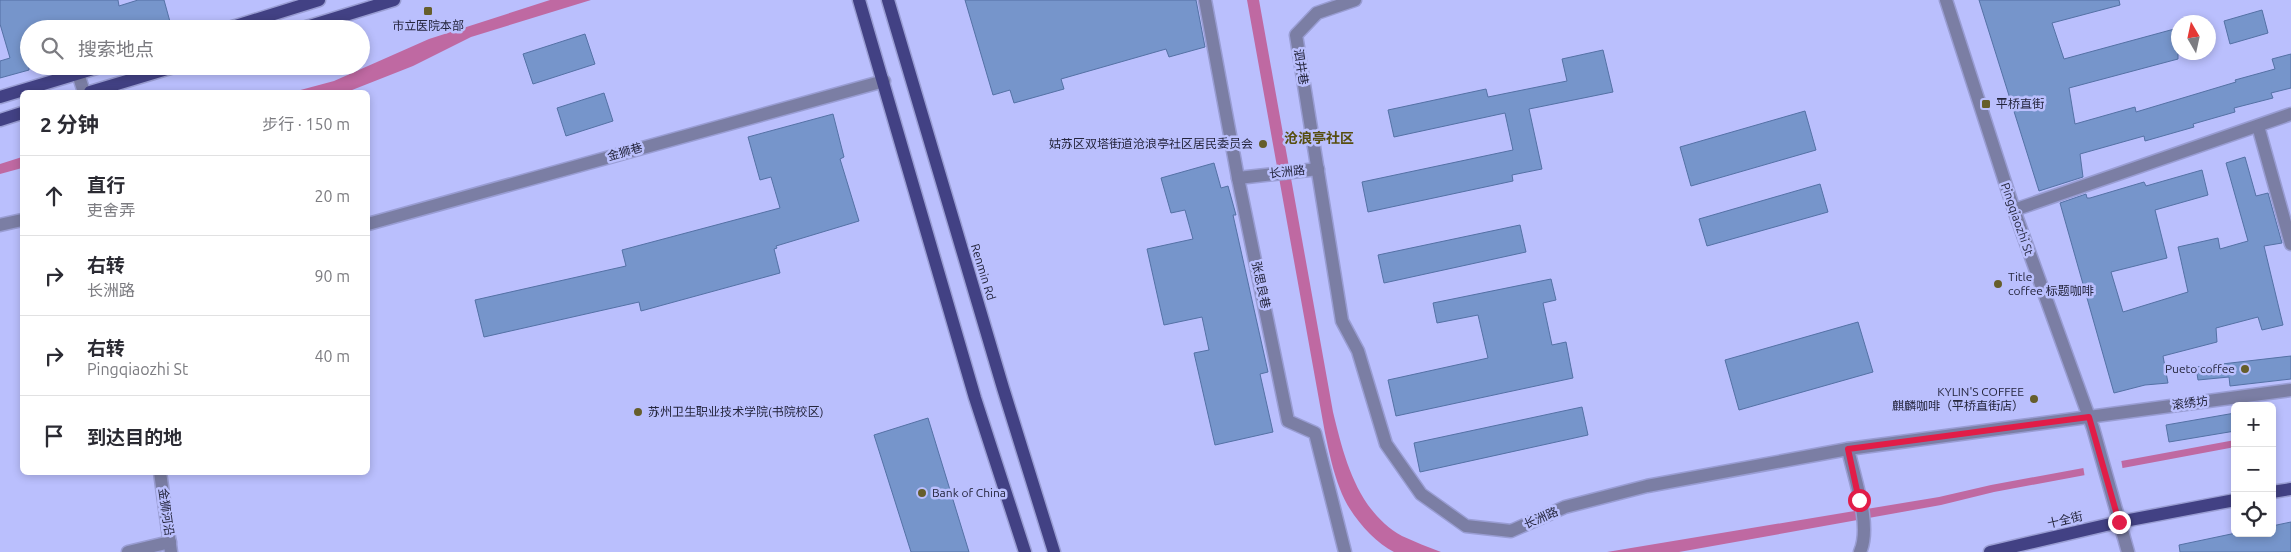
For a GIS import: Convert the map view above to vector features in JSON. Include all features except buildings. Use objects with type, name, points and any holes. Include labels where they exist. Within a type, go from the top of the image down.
[{"type":"main road","points":[[255,20],[320,0]]},
{"type":"main road","points":[[329,20],[394,0]]},
{"type":"main road","points":[[859,0],[975,398],[1025,552]]},
{"type":"main road","name":"Renmin Rd","points":[[888,0],[1005,396],[1054,552]]},
{"type":"main road","points":[[24,90],[75,75]]},
{"type":"main road","points":[[97,90],[146,75]]},
{"type":"main road","points":[[0,97],[20,91]]},
{"type":"main road","points":[[0,120],[20,114]]},
{"type":"main road","points":[[2276,491],[2291,489]]},
{"type":"main road","name":"十全街","points":[[1990,552],[2119,522],[2231,501]]},
{"type":"street","name":"张思良巷","points":[[1205,0],[1238,178],[1288,421],[1316,433],[1345,552]]},
{"type":"street","name":"泗井巷","points":[[1318,169],[1296,35],[1316,13],[1355,0]]},
{"type":"street","name":"Pingqiaozhi St","points":[[1946,0],[2014,210],[2091,422],[2128,552]]},
{"type":"street","points":[[78,75],[83,90]]},
{"type":"street","name":"金狮巷","points":[[370,223],[884,81]]},
{"type":"street","points":[[2014,210],[2291,114]]},
{"type":"street","points":[[2258,126],[2291,244]]},
{"type":"street","name":"长洲路","points":[[1238,178],[1318,169],[1342,321],[1358,350],[1386,444],[1421,494],[1466,526],[1511,531],[1565,507],[1647,486],[1848,449],[2091,422]]},
{"type":"street","points":[[0,225],[20,220]]},
{"type":"street","name":"滚绣坊","points":[[2091,422],[2291,390]]},
{"type":"street","points":[[1848,449],[1864,520],[1865,541],[1860,552]]},
{"type":"street","name":"金狮河沿","points":[[160,475],[170,547]]},
{"type":"street","points":[[128,552],[170,547]]},
{"type":"shaded area","points":[[550,0],[591,0],[471,37],[413,66],[352,90],[300,90],[334,81],[348,75],[370,75],[370,65],[429,39]]},
{"type":"shaded area","points":[[1247,0],[1259,0],[1333,412],[1342,447],[1355,482],[1363,498],[1374,512],[1402,536],[1441,552],[1394,552],[1377,541],[1349,507],[1338,482],[1325,433]]},
{"type":"shaded area","points":[[20,158],[20,169],[0,174],[0,164]]},
{"type":"shaded area","points":[[2231,441],[2231,448],[1994,492],[1941,505],[1679,552],[1607,552],[1939,497],[1991,485]]},
{"type":"pier","points":[[2121,459],[2123,471],[2085,478],[2083,466]]},
{"type":"place","name":"市立医院本部","points":[[428,11]]},
{"type":"place","name":"平桥直街","points":[[1986,104]]},
{"type":"place","name":"姑苏区双塔街道沧浪亭社区居民委员会","points":[[1263,144]]},
{"type":"place","name":"Title coffee 标题咖啡","points":[[1998,284]]},
{"type":"place","name":"Pueto coffee","points":[[2245,369]]},
{"type":"place","name":"KYLIN'S COFFEE 麒麟咖啡（平桥直街店）","points":[[2034,399]]},
{"type":"place","name":"苏州卫生职业技术学院(书院校区)","points":[[638,412]]},
{"type":"place","name":"Bank of China","points":[[922,493]]},
{"type":"district","name":"沧浪亭社区","points":[[1319,138]]},
{"type":"route","points":[[1859,500],[1848,449],[2089,417],[2119,522]]}]
